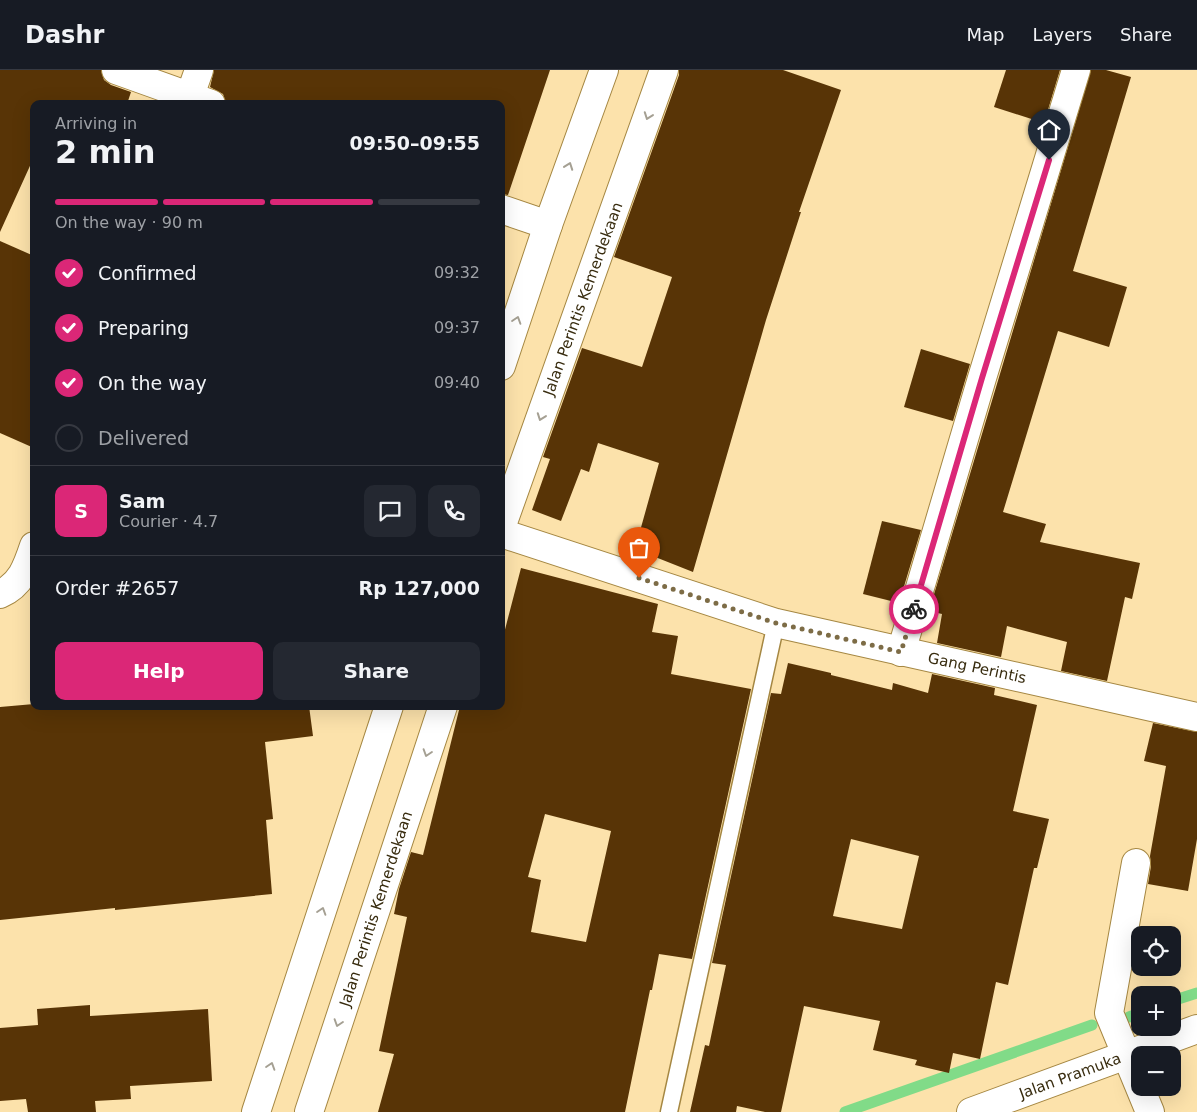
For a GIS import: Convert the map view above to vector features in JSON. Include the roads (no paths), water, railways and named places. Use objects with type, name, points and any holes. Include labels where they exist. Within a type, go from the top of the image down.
[{"type":"main road","points":[[116,70],[193,100]]},
{"type":"main road","points":[[196,100],[199,70]]},
{"type":"main road","points":[[505,354],[548,226],[604,70]]},
{"type":"main road","name":"Jalan Perintis Kemerdekaan","points":[[505,517],[664,70]]},
{"type":"main road","points":[[901,652],[1076,70]]},
{"type":"main road","points":[[505,210],[548,226]]},
{"type":"main road","name":"Gang Perintis","points":[[505,534],[776,623],[901,652],[1160,707],[1197,717]]},
{"type":"main road","points":[[0,594],[13,587],[21,578],[30,558]]},
{"type":"main road","points":[[256,1112],[388,710]]},
{"type":"main road","name":"Jalan Perintis Kemerdekaan","points":[[309,1112],[441,710]]},
{"type":"main road","points":[[1136,863],[1109,1013],[1150,1112]]},
{"type":"main road","name":"Jalan Pramuka","points":[[971,1112],[1197,1029]]},
{"type":"lane","points":[[669,1112],[776,623]]},
{"type":"waterway","points":[[1181,998],[1197,993]]},
{"type":"waterway","points":[[845,1112],[1092,1025]]}]
